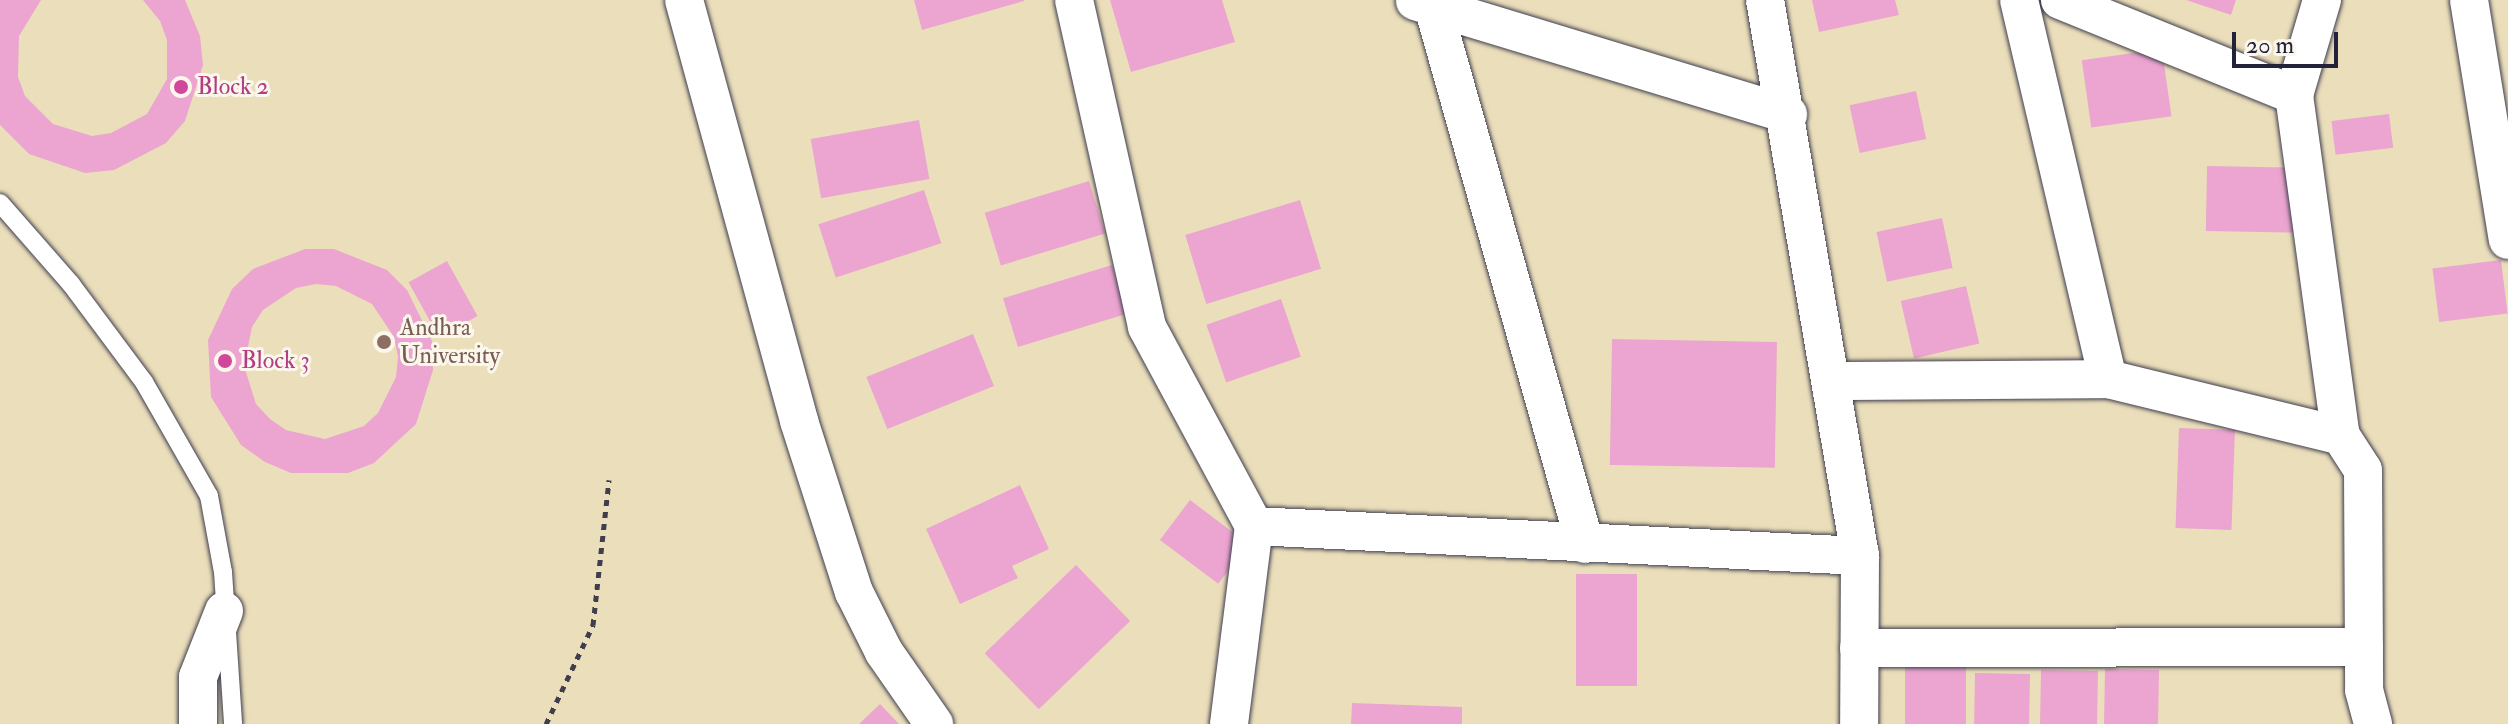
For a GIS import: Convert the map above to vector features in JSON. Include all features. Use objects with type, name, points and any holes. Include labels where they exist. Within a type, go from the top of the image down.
[{"type":"street","points":[[684,0],[799,421],[854,592],[884,652],[934,724]]},
{"type":"street","points":[[1074,0],[1147,327],[1254,526],[1229,724]]},
{"type":"street","points":[[1765,0],[1788,114],[1860,556],[1859,724]]},
{"type":"street","points":[[2019,0],[2108,379]]},
{"type":"street","points":[[2060,0],[2294,95]]},
{"type":"street","points":[[2322,0],[2294,95],[2341,436],[2363,470],[2364,690],[2373,724]]},
{"type":"street","points":[[2469,0],[2508,240]]},
{"type":"street","points":[[1423,3],[1585,544]]},
{"type":"street","points":[[1423,3],[1788,114]]},
{"type":"street","points":[[1831,381],[2108,379],[2341,436]]},
{"type":"street","points":[[1254,526],[1860,556]]},
{"type":"street","points":[[198,724],[198,677],[224,611]]},
{"type":"street","points":[[1859,648],[2364,647]]},
{"type":"lane","points":[[0,203],[71,284],[180,439],[209,496],[223,572],[233,724]]},
{"type":"path","points":[[546,724],[593,625],[609,480]]},
{"type":"building","name":"Block 2","points":[[0,0],[41,0],[19,36],[18,77],[25,96],[53,124],[92,136],[111,133],[147,114],[167,79],[167,40],[160,21],[143,0],[185,0],[200,36],[203,65],[185,121],[166,143],[114,170],[85,173],[29,154],[0,125]]},
{"type":"building","points":[[914,0],[1024,0],[1024,1],[922,30]]},
{"type":"building","points":[[1110,0],[1222,0],[1235,42],[1131,72]]},
{"type":"building","points":[[1812,0],[1895,0],[1899,15],[1819,32]]},
{"type":"building","points":[[2186,0],[2236,0],[2231,15]]},
{"type":"building","points":[[2162,49],[2171,116],[2091,128],[2082,60]]},
{"type":"building","points":[[1916,91],[1926,139],[1860,153],[1849,105]]},
{"type":"building","points":[[2389,114],[2393,148],[2336,155],[2331,121]]},
{"type":"building","points":[[919,120],[929,179],[821,198],[811,139]]},
{"type":"building","points":[[2207,166],[2298,168],[2297,233],[2206,231]]},
{"type":"building","points":[[1089,181],[1105,234],[1001,265],[985,213]]},
{"type":"building","points":[[924,190],[941,243],[836,278],[818,224]]},
{"type":"building","points":[[1300,200],[1321,269],[1206,304],[1185,235]]},
{"type":"building","points":[[1942,218],[1953,268],[1887,282],[1876,232]]},
{"type":"building","name":"Block 3","points":[[305,249],[334,249],[387,270],[407,290],[432,341],[433,370],[416,424],[374,463],[348,473],[291,473],[265,462],[241,445],[211,397],[208,340],[232,289],[253,269]],"holes":[[[316,284],[336,286],[372,304],[394,337],[398,357],[396,377],[378,413],[364,426],[325,439],[286,430],[270,419],[256,404],[244,366],[252,327],[263,310],[296,288]]]},
{"type":"building","points":[[2501,260],[2508,314],[2439,322],[2433,268]]},
{"type":"building","points":[[447,261],[478,316],[439,337],[409,282]]},
{"type":"building","points":[[1112,265],[1127,314],[1018,347],[1003,298]]},
{"type":"building","points":[[1966,286],[1979,343],[1914,359],[1901,301]]},
{"type":"building","points":[[1281,299],[1301,357],[1226,382],[1206,325]]},
{"type":"building","points":[[973,334],[994,386],[887,429],[866,377]]},
{"type":"building","points":[[1612,339],[1777,342],[1775,468],[1610,465]]},
{"type":"building","points":[[2179,428],[2235,430],[2231,530],[2176,528]]},
{"type":"building","points":[[1020,485],[1049,549],[1012,566],[1018,578],[960,604],[926,529]]},
{"type":"building","points":[[1190,500],[1248,544],[1218,584],[1160,540]]},
{"type":"building","points":[[1076,565],[1130,621],[1039,709],[985,653]]},
{"type":"building","points":[[1576,574],[1637,574],[1637,686],[1576,686]]},
{"type":"building","points":[[1905,663],[1966,663],[1966,724],[1905,724]]},
{"type":"building","points":[[2105,669],[2159,670],[2158,724],[2104,724]]},
{"type":"building","points":[[2041,670],[2098,671],[2097,724],[2040,724]]},
{"type":"building","points":[[1975,673],[2030,674],[2029,724],[1974,724]]},
{"type":"building","points":[[1352,703],[1462,707],[1462,724],[1351,724]]},
{"type":"building","points":[[880,704],[899,724],[859,724]]},
{"type":"place","name":"Block 2","points":[[181,87]]},
{"type":"place","name":"Andhra University","points":[[384,342]]},
{"type":"place","name":"Block 3","points":[[225,361]]}]
